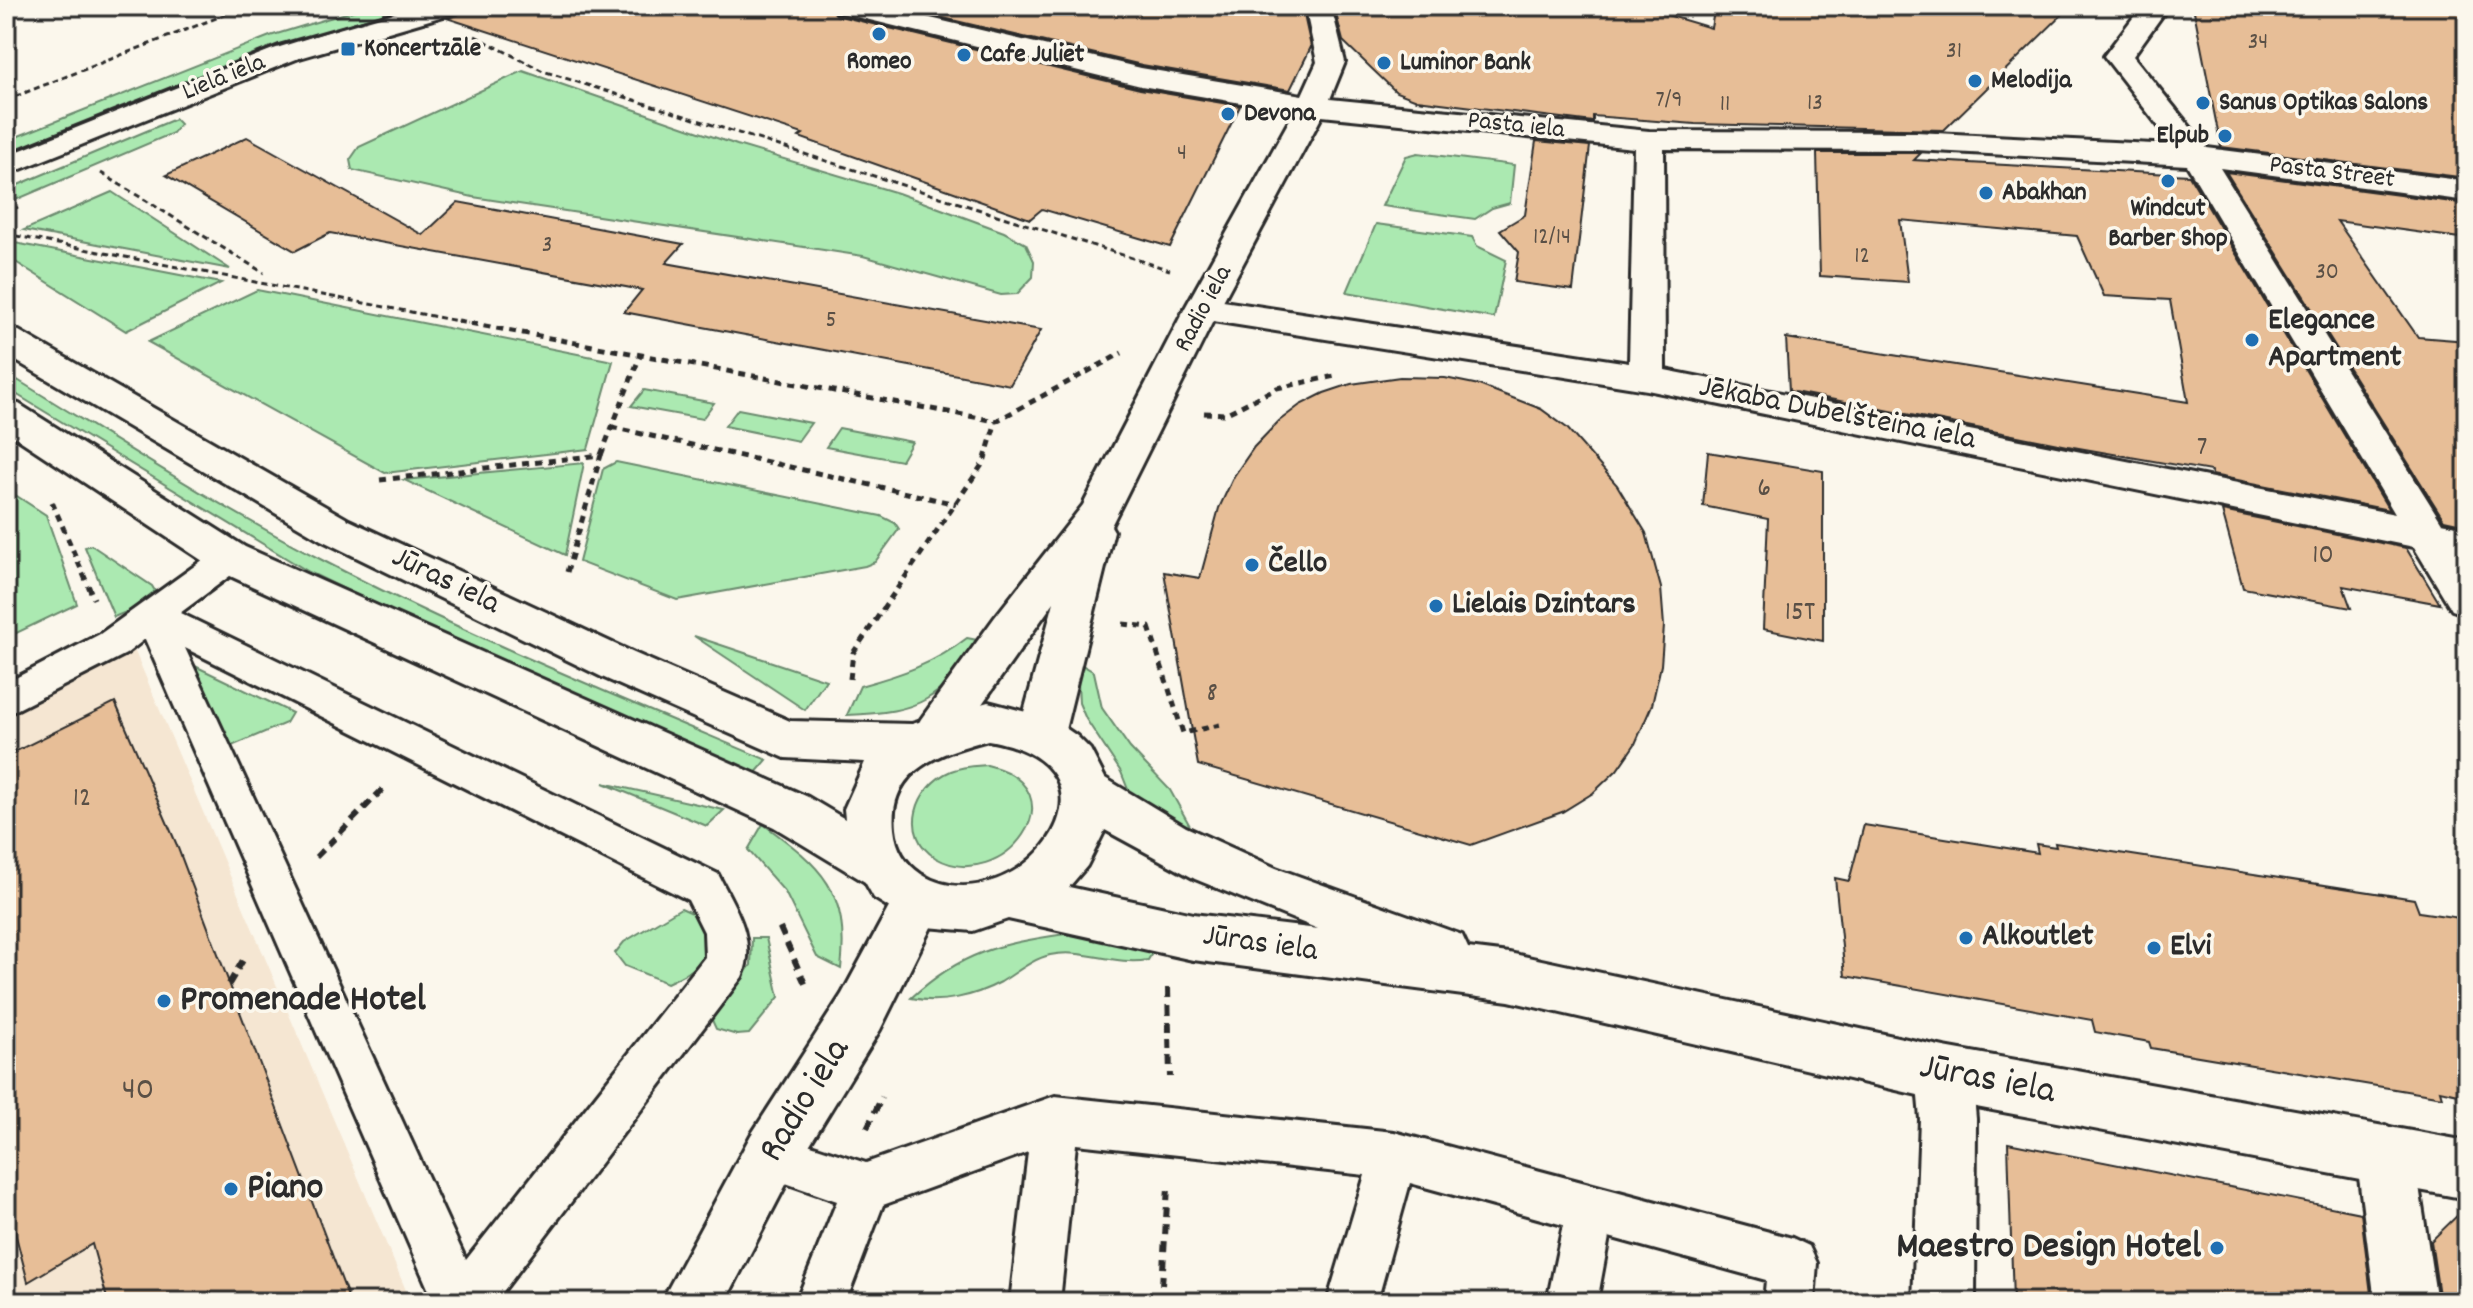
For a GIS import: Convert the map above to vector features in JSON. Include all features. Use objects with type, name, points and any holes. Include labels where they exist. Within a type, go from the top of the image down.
[{"type":"street","name":"Lielā iela","points":[[6,166],[289,52],[448,6]]},
{"type":"street","name":"Pasta iela","points":[[846,6],[1141,77],[1312,106],[1649,140],[1916,141],[2197,156]]},
{"type":"street","name":"Radio iela","points":[[1099,513],[1209,297],[1312,106],[1331,62],[1318,6]]},
{"type":"street","points":[[2156,6],[2118,56],[2197,156],[2448,540],[2467,599]]},
{"type":"street","name":"Lielā iela","points":[[259,34],[317,15]]},
{"type":"street","points":[[1647,378],[1649,140]]},
{"type":"street","name":"Pasta Street","points":[[2197,156],[2467,191]]},
{"type":"street","name":"Jēkaba Dubelšteina iela","points":[[1209,297],[1647,378],[2448,540]]},
{"type":"street","name":"Jūras iela","points":[[6,339],[335,530],[618,665],[785,739],[807,742],[925,737]]},
{"type":"street","name":"Jūras iela","points":[[6,413],[230,558],[791,812],[876,864]]},
{"type":"street","points":[[1041,734],[1099,513]]},
{"type":"street","points":[[925,737],[959,725],[988,721],[1016,724],[1041,734],[1060,747],[1076,768],[1085,790],[1084,820],[1072,849],[1050,876],[1013,898],[986,906],[952,908],[919,901],[892,885],[876,864],[865,822],[872,792],[890,765],[925,737],[1099,513]]},
{"type":"street","name":"Jūras iela","points":[[1085,790],[1145,832],[1207,862],[1509,977]]},
{"type":"street","name":"Jūras iela","points":[[1013,898],[1193,937],[1509,977],[1944,1074],[2467,1170]]},
{"type":"street","name":"Radio iela","points":[[692,1302],[771,1155],[861,1012],[919,901]]},
{"type":"street","points":[[1944,1074],[1948,1119],[1944,1302]]},
{"type":"street","points":[[2385,1154],[2406,1302]]},
{"type":"lane","points":[[6,700],[113,644],[230,558]]},
{"type":"lane","points":[[153,616],[703,887],[725,931],[727,963],[462,1302],[153,616]]},
{"type":"lane","points":[[771,1155],[866,1187],[1055,1119],[1394,1155],[1792,1263],[1789,1302]]},
{"type":"lane","points":[[1035,1302],[1055,1119]]},
{"type":"lane","points":[[1352,1302],[1394,1155]]},
{"type":"lane","points":[[821,1302],[866,1187]]},
{"type":"lane","points":[[1572,1302],[1590,1209]]},
{"type":"path","points":[[6,100],[247,6]]},
{"type":"path","points":[[402,18],[410,23],[455,27],[503,48],[543,71],[1209,297]]},
{"type":"path","points":[[99,172],[264,273]]},
{"type":"path","points":[[6,234],[996,421],[1122,353]]},
{"type":"path","points":[[567,572],[601,455],[640,356]]},
{"type":"path","points":[[1198,412],[1225,414],[1277,388],[1337,376]]},
{"type":"path","points":[[850,679],[853,653],[984,462],[996,421]]},
{"type":"path","points":[[611,427],[956,504]]},
{"type":"path","points":[[380,480],[601,455]]},
{"type":"path","points":[[48,494],[113,644]]},
{"type":"path","points":[[1114,622],[1149,627],[1183,733],[1220,725]]},
{"type":"path","points":[[229,984],[278,896],[422,748]]},
{"type":"shaded area","points":[[122,621],[411,1302],[20,1302],[6,1240],[6,683]]},
{"type":"green space","points":[[369,6],[379,6],[386,16],[6,160],[6,141],[270,36]]},
{"type":"green space","points":[[523,71],[737,145],[898,193],[1004,232],[1026,244],[1034,261],[1033,277],[1017,294],[1001,295],[863,256],[473,197],[352,170],[350,160],[359,147]]},
{"type":"green space","points":[[175,119],[180,124],[173,133],[6,204],[6,190]]},
{"type":"green space","points":[[1418,153],[1514,165],[1510,203],[1492,208],[1475,219],[1382,206],[1406,156]]},
{"type":"green space","points":[[112,192],[230,269],[24,230]]},
{"type":"green space","points":[[1376,224],[1472,237],[1477,246],[1506,260],[1494,318],[1347,292]]},
{"type":"green space","points":[[6,242],[221,283],[126,331],[6,256]]},
{"type":"green space","points":[[257,290],[613,361],[588,449],[385,473],[148,342]]},
{"type":"green space","points":[[6,373],[203,494],[324,561],[488,640],[767,760],[754,775],[485,657],[309,572],[6,388]]},
{"type":"green space","points":[[644,390],[714,403],[702,419],[631,406]]},
{"type":"green space","points":[[738,409],[811,423],[798,441],[725,426]]},
{"type":"green space","points":[[839,428],[912,442],[901,461],[826,447]]},
{"type":"green space","points":[[616,462],[881,516],[895,523],[899,529],[875,562],[865,566],[677,600],[579,562],[603,469]]},
{"type":"green space","points":[[584,463],[565,555],[404,480]]},
{"type":"green space","points":[[6,489],[46,515],[77,604],[6,638]]},
{"type":"green space","points":[[91,545],[155,591],[131,610],[114,617],[85,547]]},
{"type":"green space","points":[[694,636],[826,680],[805,710]]},
{"type":"green space","points":[[967,638],[982,641],[953,677],[926,699],[894,710],[847,715],[860,686],[916,668]]},
{"type":"green space","points":[[1077,662],[1094,672],[1102,708],[1130,748],[1170,790],[1195,835],[1131,797],[1121,772],[1079,703]]},
{"type":"green space","points":[[195,666],[292,713],[286,723],[227,748],[188,668]]},
{"type":"green space","points":[[987,765],[1016,777],[1030,795],[1031,815],[1023,835],[1007,852],[986,863],[961,866],[936,858],[918,837],[915,824],[921,799],[928,788],[951,771]]},
{"type":"green space","points":[[603,783],[724,810],[707,826]]},
{"type":"green space","points":[[763,824],[801,854],[828,883],[841,919],[841,969],[817,957],[785,892],[748,850]]},
{"type":"green space","points":[[681,908],[699,916],[704,930],[706,951],[698,965],[667,983],[625,966],[615,953],[624,942]]},
{"type":"green space","points":[[1065,934],[1101,937],[1154,950],[1148,960],[1135,961],[1063,953],[1050,955],[979,992],[945,1000],[911,998],[947,970],[982,952]]},
{"type":"green space","points":[[752,938],[766,938],[779,997],[749,1034],[737,1035],[716,1029],[711,1018],[751,965]]},
{"type":"building","points":[[464,6],[830,6],[836,15],[1140,89],[1240,106],[1170,247],[1042,209],[1030,219],[799,137],[803,134],[447,18],[458,15]]},
{"type":"building","points":[[893,6],[1013,6],[1049,14],[1059,6],[1302,6],[1311,47],[1290,90],[1142,65]]},
{"type":"building","points":[[1334,6],[1637,6],[1711,28],[1715,6],[2071,6],[1944,130],[1695,124],[1593,116],[1593,122],[1417,100],[1396,92],[1343,41]]},
{"type":"building","points":[[2193,6],[2467,6],[2467,178],[2221,147]]},
{"type":"building","points":[[247,137],[423,235],[458,202],[683,244],[666,263],[1041,330],[1010,385],[624,312],[642,290],[330,233],[295,251],[166,175]]},
{"type":"building","points":[[1536,141],[1590,146],[1573,290],[1514,282],[1519,252],[1500,230],[1525,215]]},
{"type":"building","points":[[1817,153],[1921,153],[1914,160],[2189,175],[2389,510],[2212,475],[2211,471],[1789,391],[1786,338],[2188,402],[2170,300],[2104,296],[2077,236],[1900,220],[1908,282],[1820,276]]},
{"type":"building","points":[[2226,172],[2467,204],[2467,239],[2337,221],[2418,337],[2467,341],[2467,525],[2444,520]]},
{"type":"building","name":"Lielais Dzintars","points":[[1400,377],[1445,378],[1479,385],[1541,409],[1567,428],[1617,485],[1646,533],[1661,588],[1664,626],[1661,665],[1652,705],[1635,744],[1617,770],[1593,793],[1562,812],[1471,845],[1198,765],[1164,572],[1200,578],[1219,508],[1234,476],[1254,447],[1279,421],[1300,405],[1324,393],[1351,384]]},
{"type":"building","points":[[1708,452],[1823,471],[1823,641],[1763,629],[1768,519],[1703,506]]},
{"type":"building","points":[[2222,511],[2406,548],[2440,604],[2343,586],[2351,608],[2243,588]]},
{"type":"building","points":[[115,702],[176,843],[350,1302],[108,1302],[92,1244],[28,1282],[6,1198],[6,756]]},
{"type":"building","name":"Elvi","points":[[1864,825],[2038,853],[2036,844],[2056,847],[2055,843],[2414,899],[2419,912],[2467,919],[2467,1096],[2440,1090],[2442,1097],[2151,1048],[2149,1042],[2095,1032],[2092,1020],[1845,976],[1835,878],[1849,881]]},
{"type":"building","points":[[2008,1143],[2361,1213],[2372,1302],[2013,1302]]},
{"type":"building","points":[[2467,1206],[2467,1302],[2440,1302],[2431,1241]]},
{"type":"tram line","points":[[6,155],[270,49],[407,6]]},
{"type":"place","name":"Romeo","points":[[879,34]]},
{"type":"place","name":"Koncertzāle","points":[[348,49]]},
{"type":"place","name":"Cafe Juliet","points":[[964,55]]},
{"type":"place","name":"Luminor Bank","points":[[1384,63]]},
{"type":"place","name":"Melodija","points":[[1975,81]]},
{"type":"place","name":"Sanus Optikas Salons","points":[[2203,103]]},
{"type":"place","name":"Devona","points":[[1228,114]]},
{"type":"place","name":"Elpub","points":[[2225,136]]},
{"type":"place","name":"Windcut Barber Shop","points":[[2168,181]]},
{"type":"place","name":"Abakhan","points":[[1986,193]]},
{"type":"place","name":"Elegance Apartment","points":[[2252,340]]},
{"type":"place","name":"Čello","points":[[1252,565]]},
{"type":"place","name":"Lielais Dzintars","points":[[1436,606]]},
{"type":"place","name":"Alkoutlet","points":[[1966,938]]},
{"type":"place","name":"Elvi","points":[[2154,948]]},
{"type":"place","name":"Promenade Hotel","points":[[164,1001]]},
{"type":"place","name":"Piano","points":[[231,1189]]},
{"type":"place","name":"Maestro Design Hotel","points":[[2217,1248]]}]
